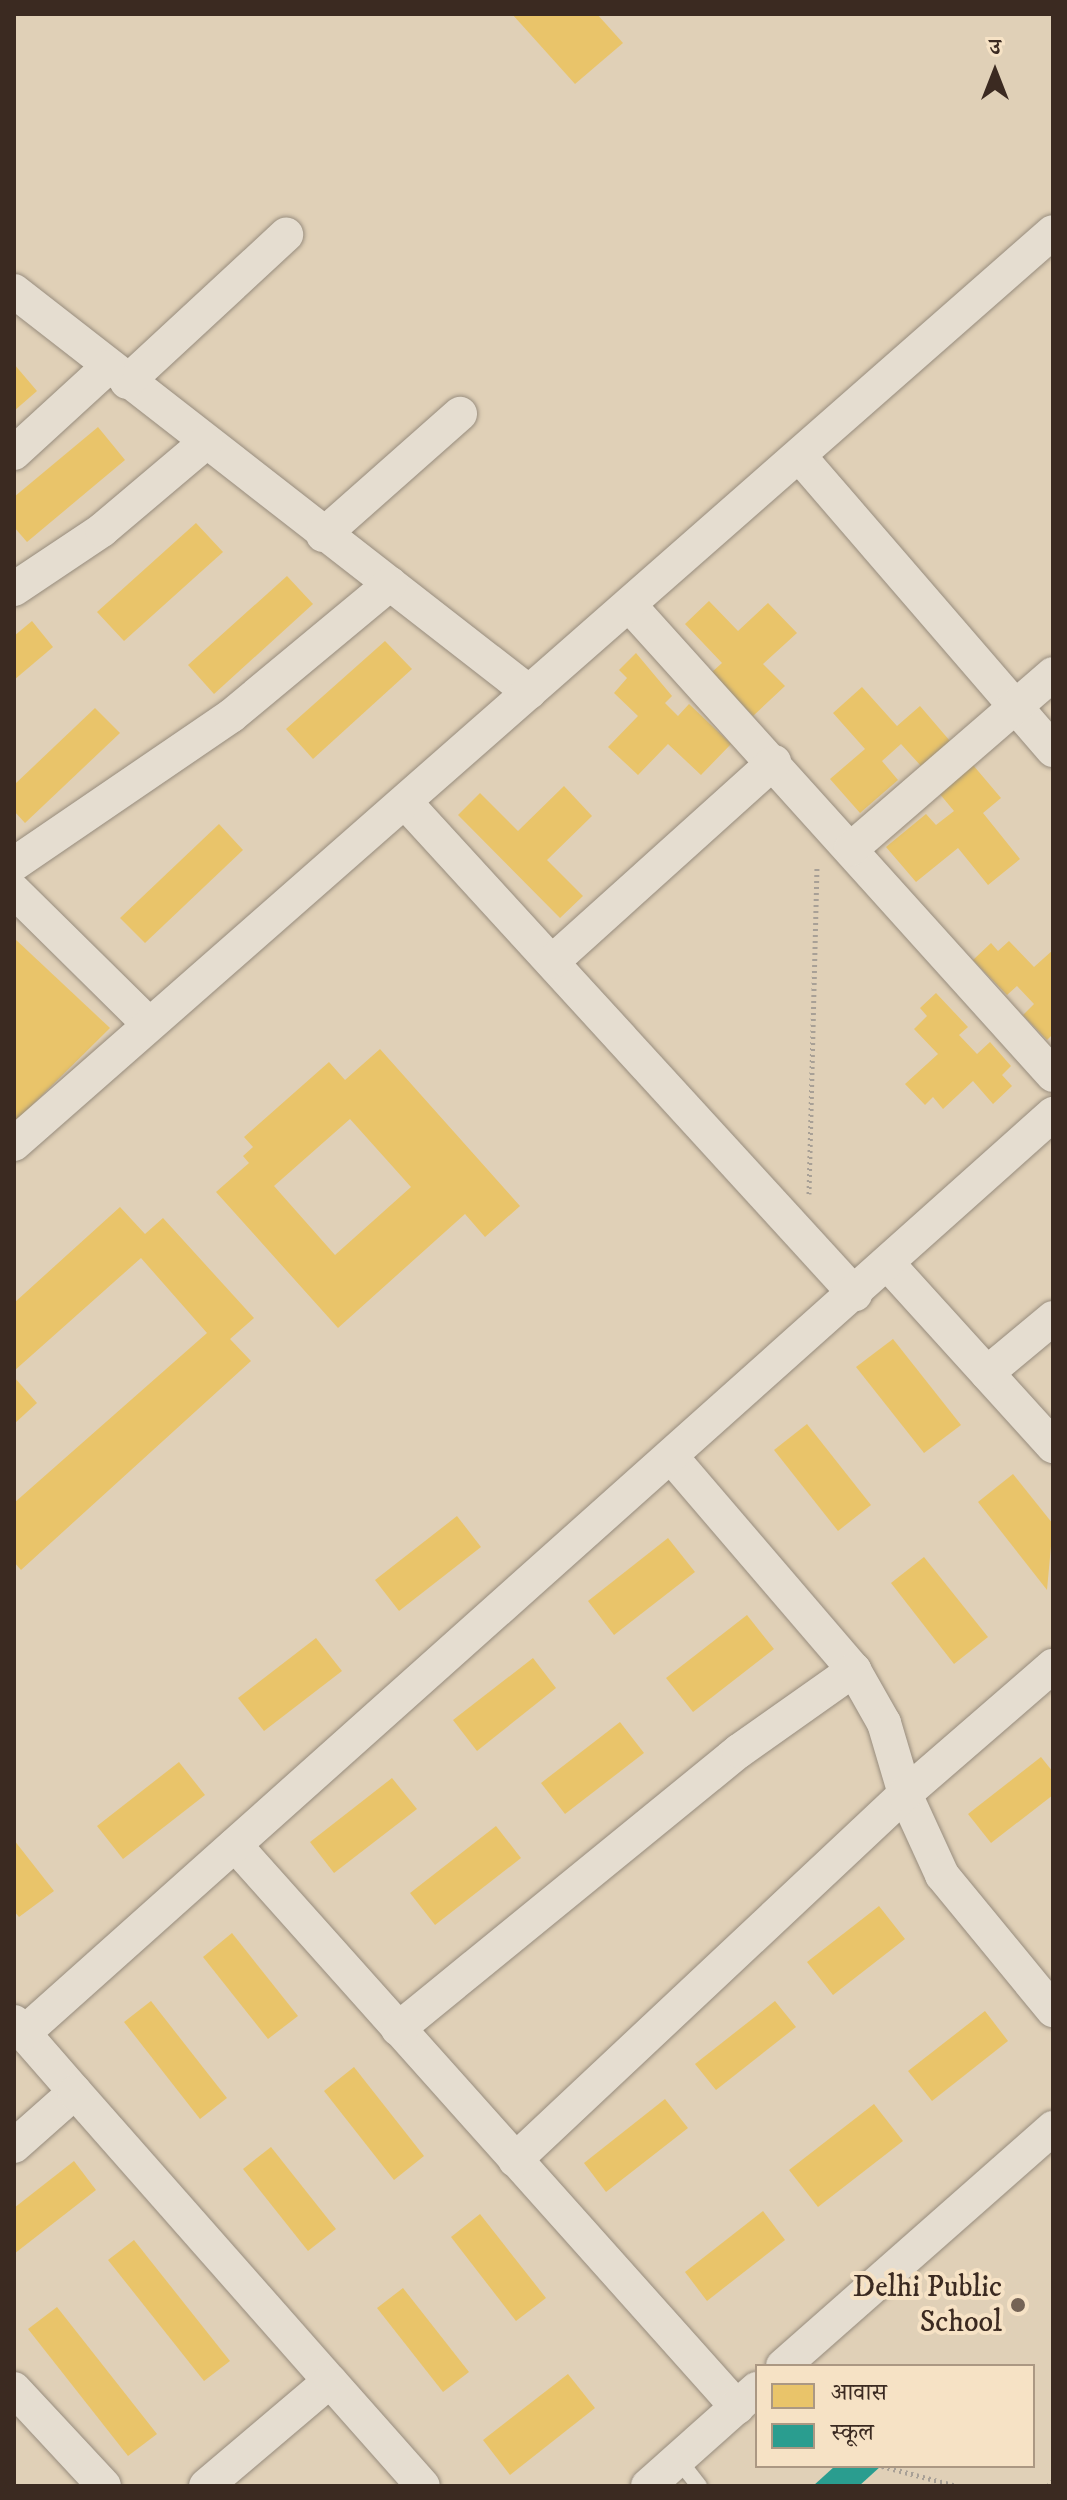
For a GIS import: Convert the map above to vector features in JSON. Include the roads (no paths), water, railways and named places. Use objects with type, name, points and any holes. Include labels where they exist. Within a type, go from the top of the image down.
[{"type":"street","points":[[14,1144],[147,1022],[631,607],[1053,232]]},
{"type":"street","points":[[14,453],[118,374],[286,235]]},
{"type":"street","points":[[17,300],[118,374],[529,692]]},
{"type":"street","points":[[323,535],[460,414]]},
{"type":"street","points":[[14,589],[102,530],[206,442]]},
{"type":"street","points":[[800,457],[1053,750]]},
{"type":"street","points":[[14,864],[231,716],[390,584]]},
{"type":"street","points":[[631,607],[774,762],[1053,1075]]},
{"type":"street","points":[[851,849],[1053,674]]},
{"type":"street","points":[[552,962],[774,762]]},
{"type":"street","points":[[405,802],[855,1294]]},
{"type":"street","points":[[14,891],[147,1022]]},
{"type":"street","points":[[423,2486],[19,2028],[235,1845],[674,1460],[888,1264],[1049,1125]]},
{"type":"street","points":[[888,1264],[1053,1446]]},
{"type":"street","points":[[987,1373],[1053,1318]]},
{"type":"street","points":[[674,1460],[854,1670],[884,1723],[905,1794],[942,1875],[1053,2010]]},
{"type":"street","points":[[515,2160],[905,1794],[1053,1666]]},
{"type":"street","points":[[398,2029],[739,1751],[854,1670]]},
{"type":"street","points":[[235,1845],[515,2160],[747,2398],[648,2486]]},
{"type":"street","points":[[14,2146],[75,2092]]},
{"type":"street","points":[[785,2364],[1053,2128]]},
{"type":"street","points":[[206,2486],[330,2381]]},
{"type":"street","points":[[14,2389],[104,2486]]},
{"type":"lane","points":[[678,2459],[699,2486]]},
{"type":"place","name":"Delhi Public School","points":[[1018,2305]]}]
